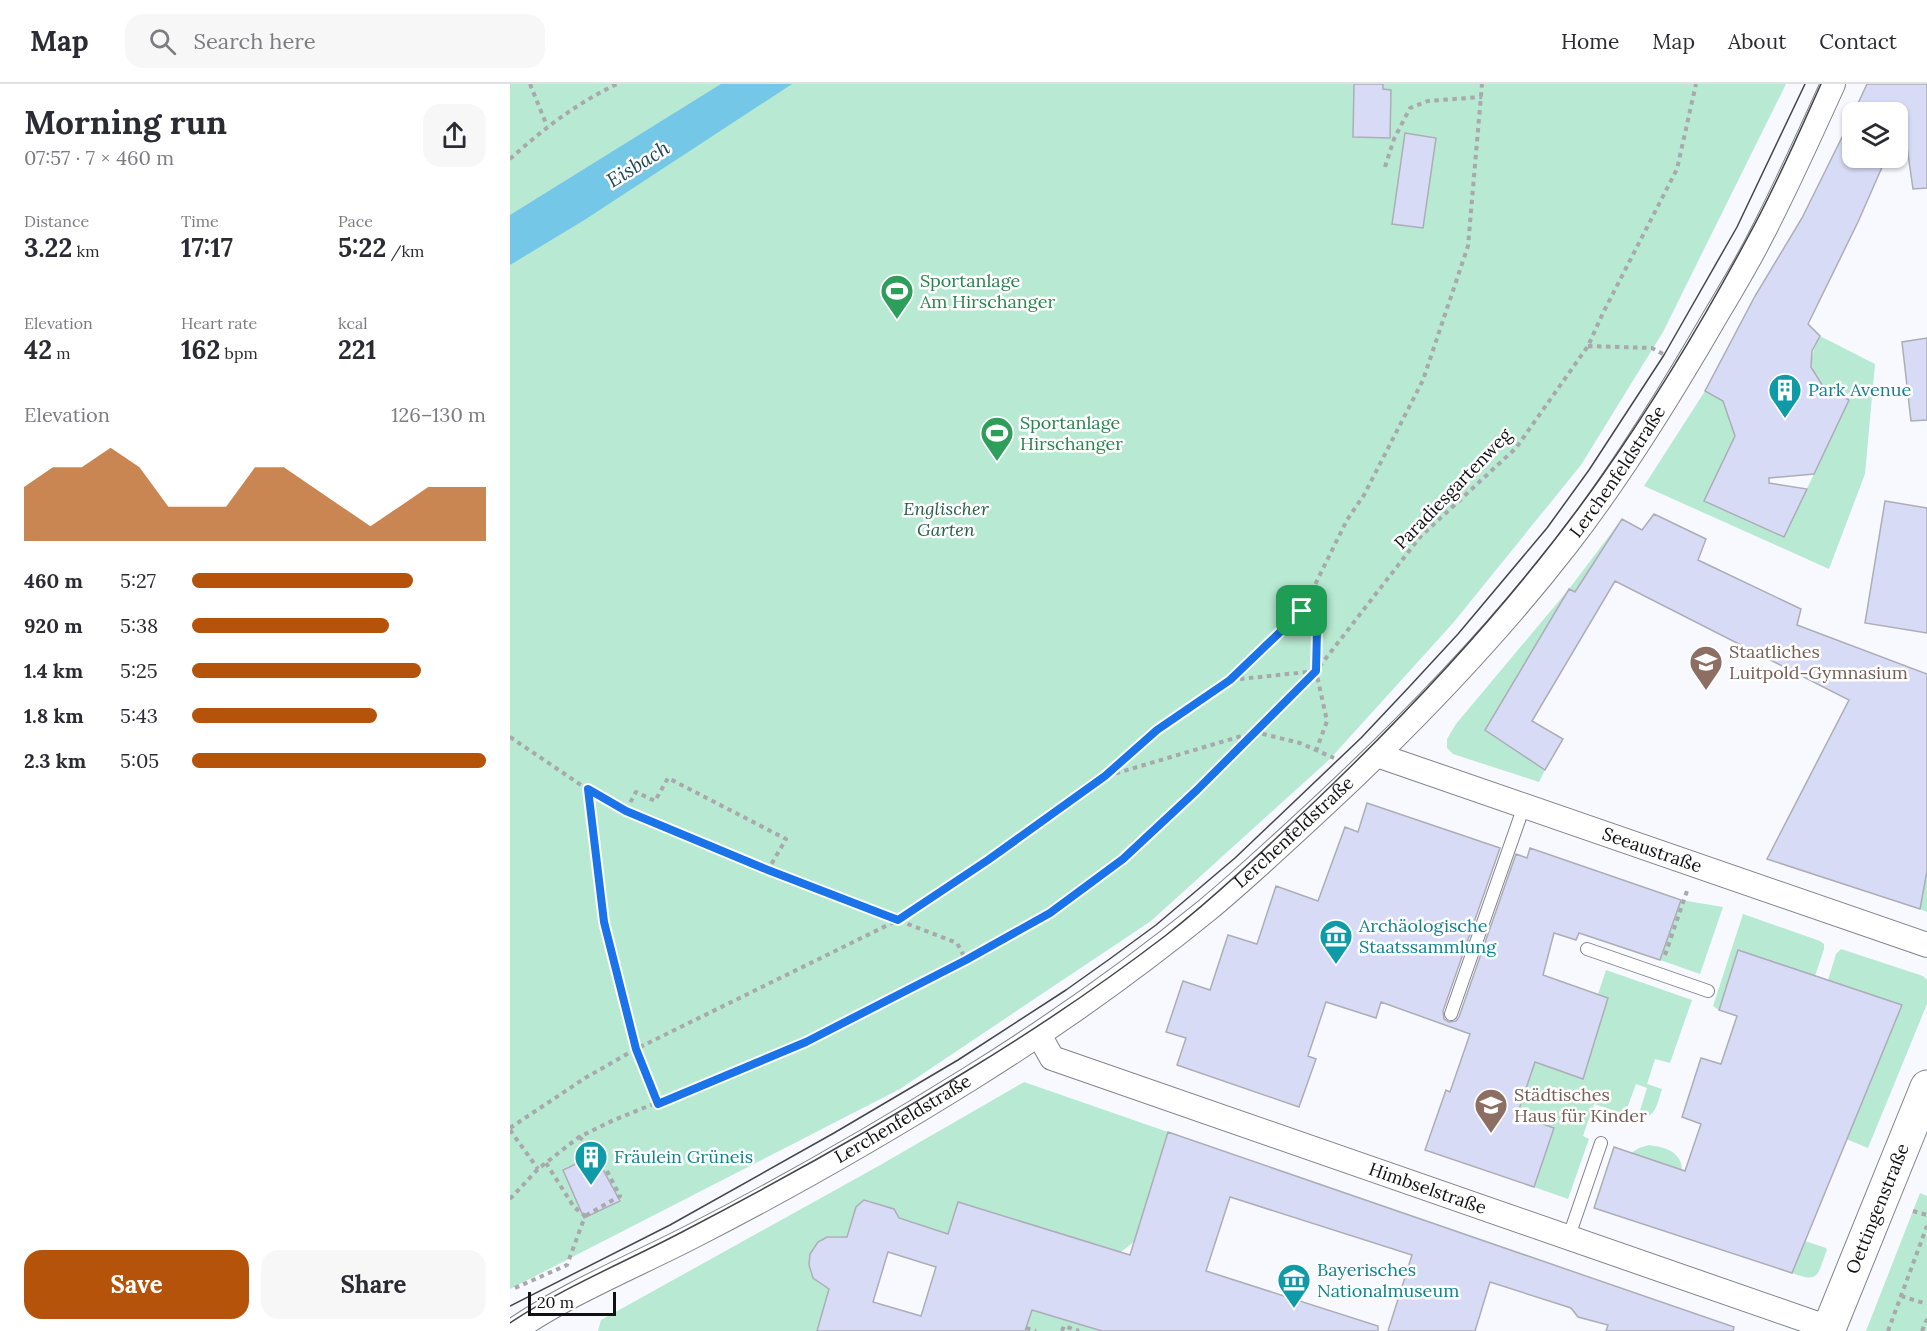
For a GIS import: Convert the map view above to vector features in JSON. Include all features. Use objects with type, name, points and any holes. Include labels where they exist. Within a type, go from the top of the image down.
[{"type":"main road","name":"Oettingenstraße","points":[[1829,1329],[1927,1087]]},
{"type":"street","name":"Lerchenfeldstraße","points":[[513,1331],[555,1306],[792,1184],[909,1116],[1039,1035],[1123,975],[1210,907],[1377,755],[1429,704],[1523,598],[1568,543],[1610,484],[1687,366],[1760,239],[1833,84]]},
{"type":"street","name":"Seeaustraße","points":[[1377,755],[1927,945]]},
{"type":"street","name":"Himbselstraße","points":[[1039,1035],[1052,1058],[1569,1236],[1829,1329]]},
{"type":"lane","points":[[1451,1014],[1524,806]]},
{"type":"lane","points":[[1587,950],[1708,991]]},
{"type":"lane","points":[[1569,1236],[1601,1143]]},
{"type":"path","points":[[530,84],[547,126]]},
{"type":"path","points":[[510,159],[547,126],[594,95],[617,84]]},
{"type":"path","points":[[538,1169],[510,1129],[585,1078],[636,1049],[898,920],[988,860],[1105,776],[1157,730],[1230,680],[1302,611],[1347,520],[1364,495],[1423,380],[1468,246],[1482,84]]},
{"type":"path","name":"Paradiesgartenweg","points":[[510,1199],[538,1169],[579,1137],[614,1120],[806,1042],[966,960],[1050,913],[1123,859],[1197,790],[1316,671],[1420,537],[1516,448],[1588,346],[1677,169],[1696,84]]},
{"type":"path","points":[[1385,167],[1394,139],[1410,108],[1428,101],[1482,97]]},
{"type":"path","points":[[1588,346],[1652,348]]},
{"type":"path","points":[[1302,611],[1317,631],[1316,671],[1327,721],[1316,751]]},
{"type":"path","points":[[1230,680],[1316,671]]},
{"type":"path","points":[[1105,776],[1255,732],[1300,743],[1328,755]]},
{"type":"path","points":[[510,737],[588,789],[626,811],[768,870],[957,943],[966,960]]},
{"type":"path","points":[[626,811],[636,792],[655,801],[668,778],[786,839],[768,870]]},
{"type":"path","points":[[588,789],[604,922],[636,1049],[658,1104]]},
{"type":"path","points":[[1658,974],[1687,891]]},
{"type":"path","points":[[515,1288],[567,1265],[585,1216],[620,1196],[596,1150],[579,1137]]},
{"type":"path","points":[[546,1163],[574,1207],[585,1216]]},
{"type":"path","points":[[1913,1211],[1927,1215]]},
{"type":"path","points":[[1888,1331],[1927,1226]]},
{"type":"path","points":[[1901,1296],[1927,1304]]},
{"type":"path","points":[[1922,1331],[1927,1319]]},
{"type":"path","points":[[1062,1331],[1064,1326],[1079,1331]]},
{"type":"path","points":[[1026,1328],[1036,1331]]},
{"type":"green space","name":"Englischer Garten","points":[[510,84],[1786,84],[1663,332],[1581,465],[1453,623],[1329,760],[1151,921],[900,1089],[510,1289]]},
{"type":"green space","points":[[1820,336],[1875,364],[1865,474],[1829,569],[1644,486],[1705,391],[1723,401],[1735,436],[1704,501],[1784,537],[1849,400],[1827,390],[1815,375],[1812,356]]},
{"type":"green space","points":[[1622,519],[1575,592],[1569,589]]},
{"type":"green space","points":[[1569,589],[1486,730],[1545,770],[1539,782],[1453,754],[1447,748],[1447,739],[1456,724]]},
{"type":"green space","points":[[1927,871],[1927,912],[1920,909]]},
{"type":"green space","points":[[1681,900],[1723,907],[1700,974],[1660,960]]},
{"type":"green space","points":[[1743,914],[1820,941],[1824,944],[1824,949],[1815,976],[1738,950],[1719,1010],[1713,1006]]},
{"type":"green space","points":[[1841,949],[1923,976],[1927,980],[1927,1004],[1868,1148],[1846,1139],[1902,1005],[1828,980],[1836,954]]},
{"type":"green space","points":[[1606,970],[1692,1000],[1670,1063],[1655,1059],[1647,1084],[1662,1089],[1655,1110],[1648,1116],[1637,1120],[1647,1088],[1636,1084],[1625,1114],[1594,1104],[1583,1136],[1589,1139],[1568,1199],[1534,1187],[1554,1128],[1517,1115],[1521,1104],[1486,1045],[1583,1079],[1608,999],[1598,994]]},
{"type":"green space","points":[[1024,1082],[1168,1132],[1135,1241],[1121,1252],[958,1203],[948,1234],[899,1218],[894,1209],[864,1200],[847,1237],[832,1236],[822,1239],[811,1254],[809,1266],[813,1278],[829,1289],[820,1331],[598,1331],[601,1320],[875,1168]]},
{"type":"green space","points":[[1649,1145],[1661,1147],[1676,1155],[1682,1170],[1631,1153]]},
{"type":"green space","points":[[1920,1193],[1927,1196],[1927,1331],[1866,1331]]},
{"type":"green space","points":[[1805,1241],[1827,1250],[1817,1275],[1813,1277],[1792,1273]]},
{"type":"green space","points":[[1031,1310],[1102,1331],[1025,1331]]},
{"type":"water","name":"Eisbach","points":[[721,84],[792,84],[586,219],[510,265],[510,215]]},
{"type":"building","points":[[1354,84],[1383,84],[1383,89],[1391,90],[1390,138],[1353,137]]},
{"type":"building","points":[[1867,84],[1927,84],[1927,188],[1913,189],[1908,154],[1908,102],[1859,102]]},
{"type":"building","points":[[1405,133],[1436,138],[1423,228],[1392,224]]},
{"type":"building","name":"Park Avenue","points":[[1842,137],[1842,168],[1882,168],[1808,324],[1820,336],[1812,351],[1811,367],[1824,388],[1849,400],[1814,474],[1769,478],[1769,483],[1807,489],[1784,537],[1704,501],[1735,436],[1723,401],[1705,391],[1755,296],[1802,218]]},
{"type":"building","points":[[1927,338],[1927,420],[1911,421],[1902,342]]},
{"type":"building","points":[[1885,501],[1927,508],[1927,633],[1865,623]]},
{"type":"building","points":[[1654,514],[1706,539],[1698,560],[1801,609],[1797,625],[1927,674],[1927,871],[1920,909],[1767,859],[1849,700],[1615,581],[1532,721],[1563,739],[1545,770],[1485,730],[1569,589],[1575,592],[1622,519],[1642,530]]},
{"type":"building","points":[[1367,803],[1500,848],[1443,1011],[1444,1019],[1449,1022],[1456,1021],[1459,1017],[1516,854],[1527,858],[1530,848],[1681,900],[1660,960],[1579,933],[1576,940],[1554,933],[1543,975],[1608,998],[1583,1079],[1535,1062],[1517,1115],[1554,1128],[1534,1187],[1425,1150],[1446,1090],[1450,1092],[1470,1034],[1381,1002],[1376,1018],[1326,1002],[1308,1056],[1316,1059],[1299,1107],[1177,1065],[1186,1038],[1166,1032],[1183,981],[1210,990],[1228,935],[1257,944],[1276,886],[1318,901],[1345,827],[1358,832]]},
{"type":"building","points":[[1738,950],[1902,1005],[1792,1273],[1594,1208],[1614,1147],[1685,1171],[1701,1124],[1682,1117],[1701,1058],[1721,1064],[1737,1016],[1719,1010]]},
{"type":"building","points":[[1168,1132],[1734,1327],[1733,1331],[1606,1331],[1608,1325],[1578,1317],[1571,1308],[1490,1282],[1475,1331],[1388,1331],[1412,1255],[1230,1197],[1206,1271],[1378,1326],[1378,1331],[1102,1331],[1032,1310],[1025,1331],[817,1331],[829,1289],[813,1278],[809,1265],[810,1254],[818,1242],[827,1237],[847,1237],[856,1207],[864,1200],[894,1209],[899,1218],[948,1234],[958,1202],[1130,1255]],"holes":[[[888,1252],[936,1267],[921,1316],[873,1302]]]},
{"type":"building","name":"Fräulein Grüneis","points":[[595,1155],[620,1201],[584,1218],[563,1170]]},
{"type":"tram line","points":[[510,1306],[670,1225],[958,1060],[1111,958],[1156,925],[1235,858],[1361,738],[1458,634],[1547,528],[1589,470],[1664,355],[1737,227],[1805,84]]},
{"type":"tram line","points":[[510,1323],[573,1286],[682,1232],[789,1174],[991,1056],[1092,989],[1165,936],[1275,840],[1388,730],[1462,650],[1533,567],[1599,480],[1659,390],[1732,266],[1778,179],[1821,84]]},
{"type":"place","name":"Sportanlage Am Hirschanger","points":[[897,320]]},
{"type":"place","name":"Park Avenue","points":[[1785,419]]},
{"type":"place","name":"Sportanlage Hirschanger","points":[[997,462]]},
{"type":"place","name":"Staatliches Luitpold-Gymnasium","points":[[1706,691]]},
{"type":"place","name":"Archäologische Staatssammlung","points":[[1336,965]]},
{"type":"place","name":"Städtisches Haus für Kinder","points":[[1491,1134]]},
{"type":"place","name":"Fräulein Grüneis","points":[[591,1186]]},
{"type":"place","name":"Bayerisches Nationalmuseum","points":[[1294,1309]]},
{"type":"route","points":[[1302,611],[1317,631],[1316,671],[1197,790],[1123,859],[1050,913],[966,960],[806,1042],[658,1104],[636,1049],[604,922],[588,789],[626,811],[768,870],[898,920],[988,860],[1105,776],[1157,730],[1230,680],[1302,611]]}]
